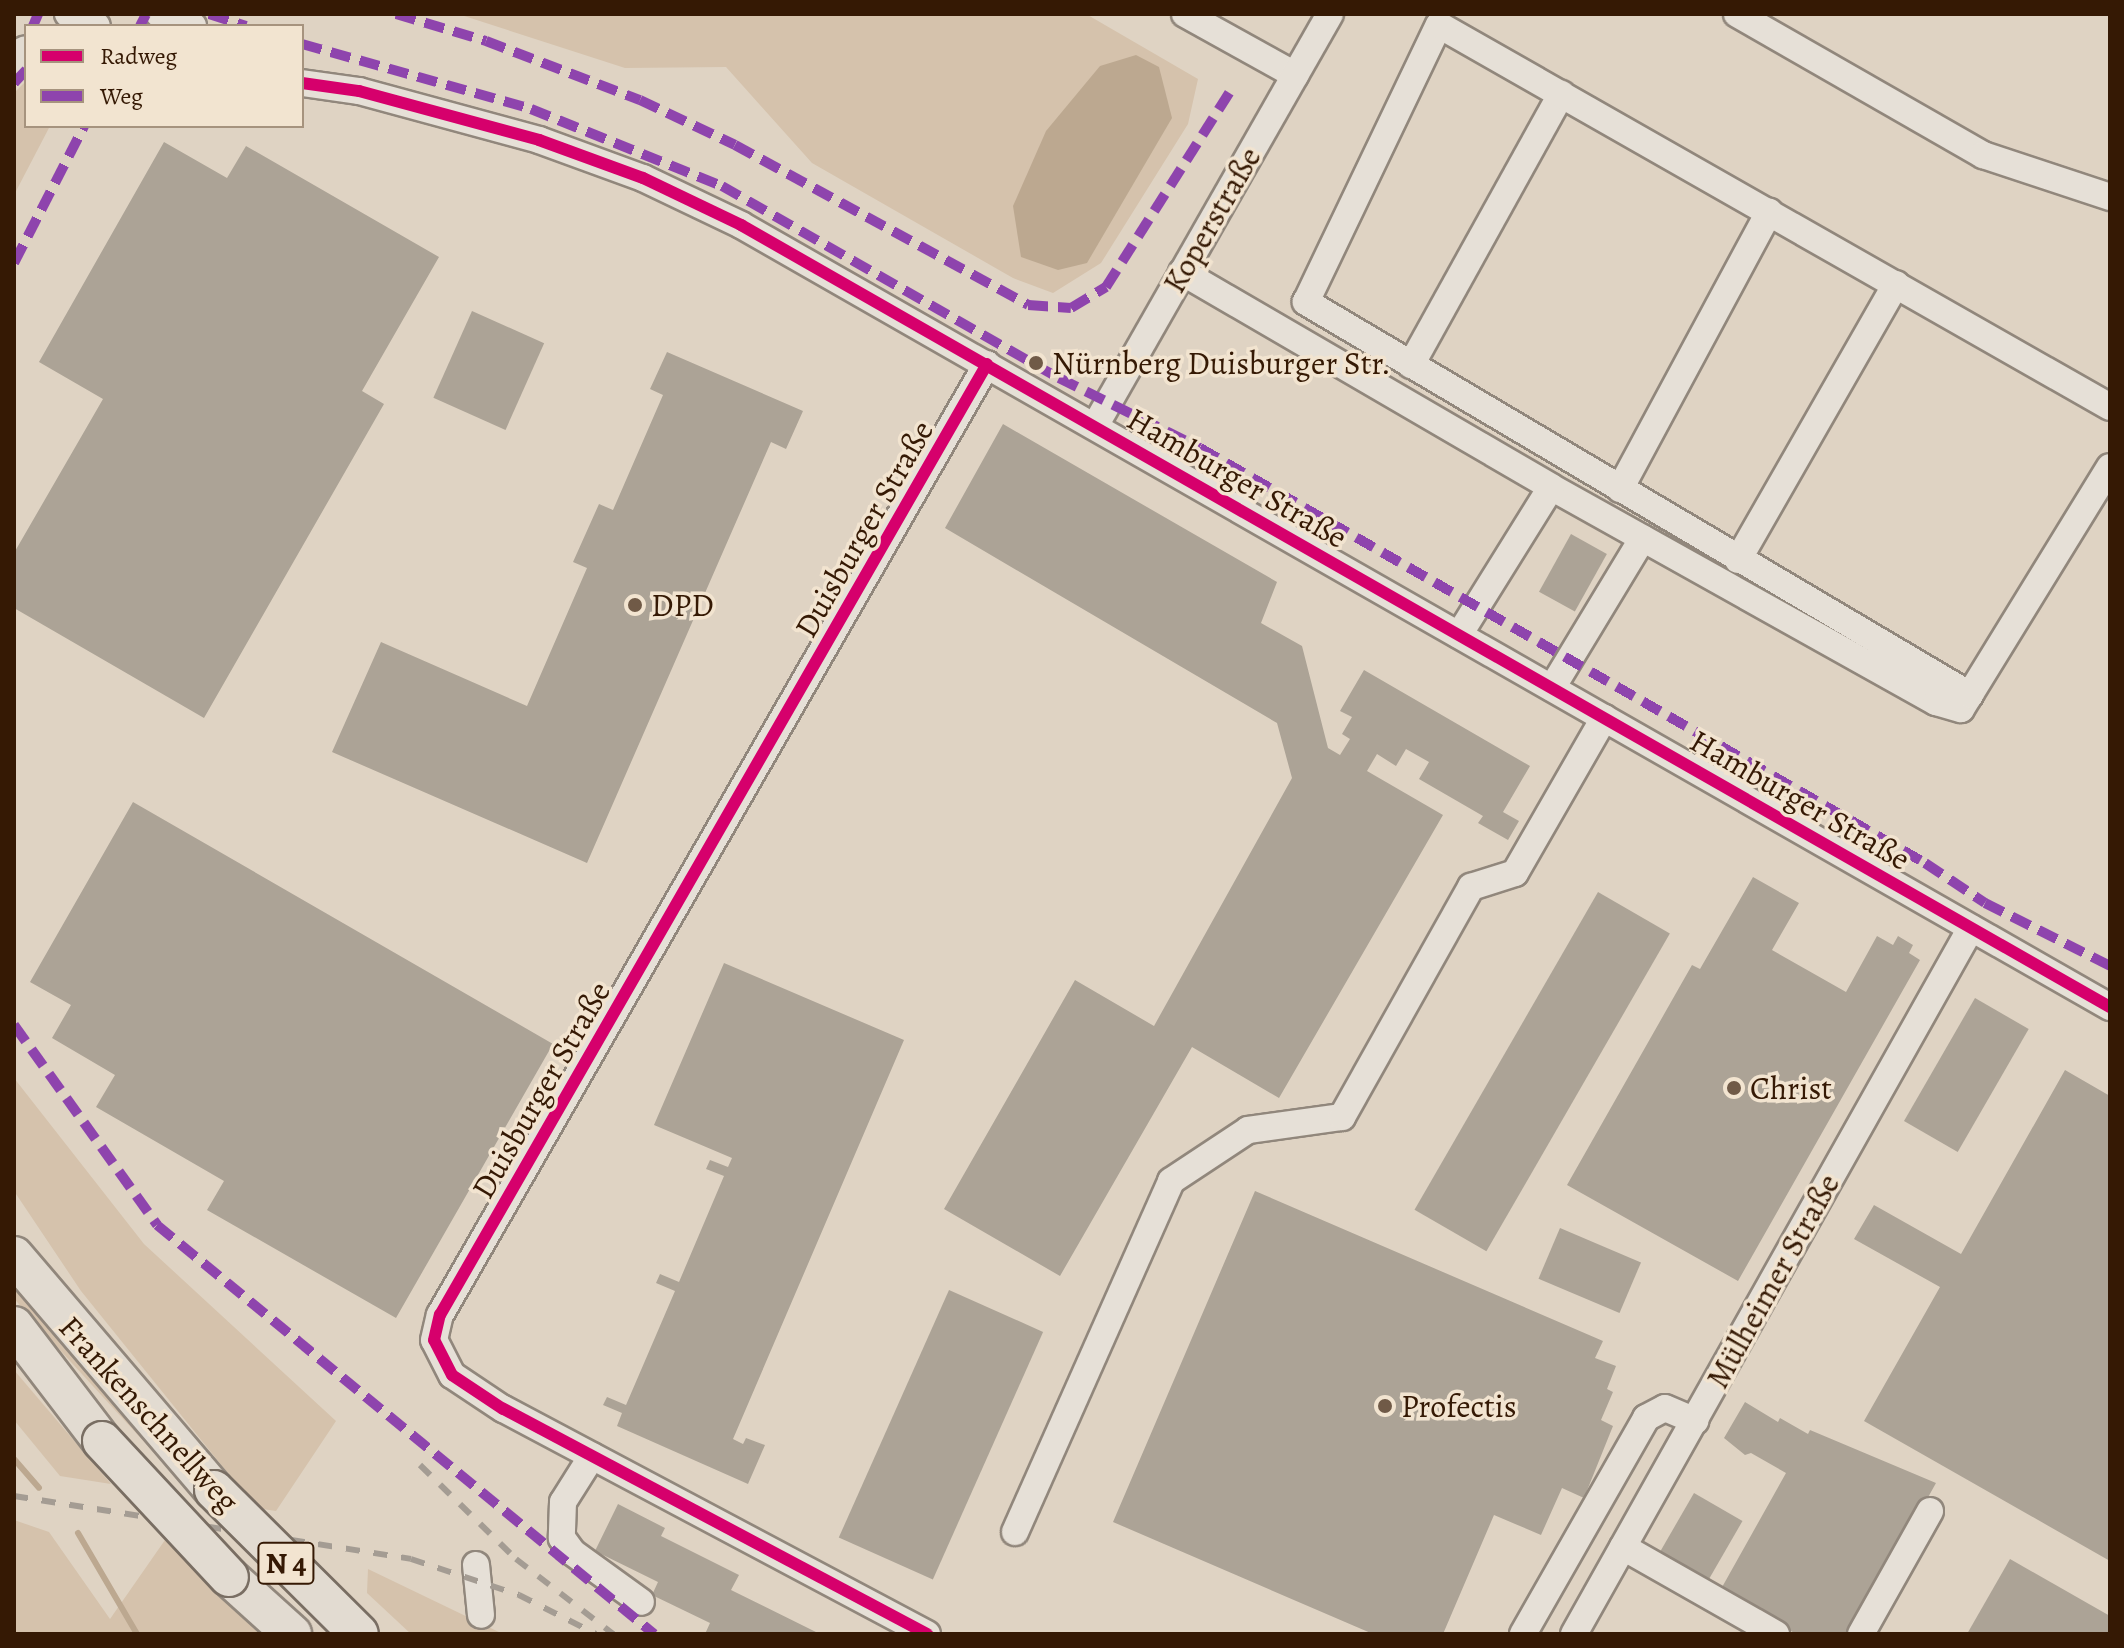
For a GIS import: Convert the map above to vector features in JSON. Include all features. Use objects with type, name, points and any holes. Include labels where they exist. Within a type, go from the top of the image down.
[{"type":"highway","name":"Frankenschnellweg","points":[[18,1257],[214,1490],[359,1634]]},
{"type":"highway","name":"Frankenschnellweg","points":[[14,1326],[77,1413],[278,1622]]},
{"type":"highway","points":[[14,1352],[77,1413]]},
{"type":"street","points":[[68,14],[92,24]]},
{"type":"street","points":[[159,14],[187,24]]},
{"type":"street","points":[[1185,14],[1295,75]]},
{"type":"street","name":"Koperstraße","points":[[1095,426],[1330,14]]},
{"type":"street","points":[[1737,14],[1983,155],[2110,197]]},
{"type":"street","points":[[1970,695],[1306,302],[1439,25],[2110,407]]},
{"type":"street","name":"Hamburger Straße","points":[[304,65],[359,91]]},
{"type":"street","name":"Hamburger Straße","points":[[304,83],[359,91],[539,140],[643,178],[752,230],[2110,1007]]},
{"type":"street","points":[[1411,365],[1561,94]]},
{"type":"street","points":[[1620,489],[1769,212]]},
{"type":"street","points":[[1182,272],[1551,487],[1936,702],[1961,709],[2110,467]]},
{"type":"street","points":[[1738,560],[1896,284]]},
{"type":"street","name":"Duisburger Straße","points":[[927,1634],[592,1456],[452,1375],[434,1340],[440,1315],[987,364]]},
{"type":"street","points":[[1459,635],[1551,487]]},
{"type":"street","points":[[1552,688],[1643,538]]},
{"type":"street","points":[[1015,1532],[1171,1181],[1248,1130],[1342,1117],[1471,887],[1515,873],[1604,718]]},
{"type":"street","name":"Mülheimer Straße","points":[[1574,1634],[1971,928]]},
{"type":"street","points":[[1523,1634],[1646,1418],[1665,1408],[1695,1421]]},
{"type":"street","points":[[592,1456],[563,1502],[562,1538],[572,1552],[641,1602]]},
{"type":"street","points":[[1861,1634],[1930,1511]]},
{"type":"street","points":[[1623,1547],[1776,1634]]},
{"type":"street","points":[[476,1565],[481,1615]]},
{"type":"shaded area","points":[[458,14],[1086,14],[1198,79],[1188,124],[1101,263],[1053,293],[1013,278],[812,163],[726,67],[625,68]]},
{"type":"shaded area","points":[[1136,55],[1159,67],[1172,118],[1087,263],[1058,270],[1021,257],[1013,206],[1046,131],[1100,66]]},
{"type":"shaded area","points":[[24,83],[24,128],[49,128],[14,195],[14,93]]},
{"type":"shaded area","points":[[14,1078],[144,1244],[336,1421],[276,1511],[256,1508],[81,1291],[14,1191]]},
{"type":"shaded area","points":[[14,1275],[219,1512],[213,1517],[26,1313],[14,1298]]},
{"type":"shaded area","points":[[14,1370],[111,1484],[60,1476],[14,1420]]},
{"type":"shaded area","points":[[14,1520],[49,1532],[110,1619],[165,1540],[268,1634],[14,1634]]},
{"type":"shaded area","points":[[368,1569],[503,1634],[411,1634],[367,1593]]},
{"type":"building","points":[[164,142],[227,178],[246,146],[439,257],[362,391],[384,404],[204,718],[14,608],[14,553],[103,399],[39,362]]},
{"type":"building","points":[[472,311],[544,343],[506,430],[433,398]]},
{"type":"building","name":"DPD","points":[[667,352],[803,411],[786,449],[771,442],[587,863],[332,752],[381,642],[527,706],[587,568],[573,562],[599,504],[613,510],[663,395],[650,389]]},
{"type":"building","points":[[1003,424],[1277,582],[1261,623],[1302,646],[1328,748],[1340,755],[1350,739],[1342,734],[1352,717],[1340,711],[1364,670],[1530,766],[1503,812],[1519,821],[1508,840],[1478,823],[1483,816],[1419,779],[1429,762],[1406,749],[1396,766],[1377,754],[1367,771],[1443,815],[1279,1098],[1192,1047],[1060,1276],[944,1209],[1075,980],[1154,1026],[1292,778],[1277,723],[945,528]]},
{"type":"building","points":[[1571,534],[1607,554],[1575,612],[1539,592]]},
{"type":"building","points":[[133,802],[553,1044],[396,1318],[207,1210],[224,1181],[96,1107],[115,1075],[52,1038],[71,1005],[30,982]]},
{"type":"building","name":"Christ","points":[[1753,877],[1799,903],[1772,950],[1846,992],[1877,936],[1893,945],[1898,936],[1913,945],[1909,953],[1920,960],[1738,1281],[1567,1185],[1692,965],[1700,969]]},
{"type":"building","points":[[1598,892],[1670,934],[1486,1251],[1414,1210]]},
{"type":"building","points":[[724,963],[904,1040],[733,1439],[743,1444],[746,1438],[765,1445],[748,1484],[617,1426],[622,1413],[603,1405],[607,1397],[626,1405],[675,1291],[656,1283],[660,1274],[679,1282],[724,1176],[706,1169],[710,1160],[728,1167],[732,1158],[654,1125]]},
{"type":"building","points":[[1975,998],[2029,1029],[1958,1152],[1904,1121]]},
{"type":"building","points":[[2065,1070],[2110,1096],[2110,1561],[1864,1421],[1940,1287],[1854,1239],[1874,1205],[1961,1254]]},
{"type":"building","name":"Profectis","points":[[1255,1191],[1603,1341],[1595,1358],[1616,1366],[1607,1389],[1613,1392],[1601,1420],[1613,1426],[1584,1498],[1562,1488],[1541,1535],[1494,1515],[1443,1634],[1373,1634],[1113,1522]]},
{"type":"building","points":[[1560,1228],[1641,1262],[1620,1313],[1539,1279]]},
{"type":"building","points":[[949,1290],[1043,1332],[933,1579],[839,1538]]},
{"type":"building","points":[[1745,1402],[1778,1422],[1780,1418],[1808,1434],[1810,1430],[1936,1483],[1852,1634],[1796,1634],[1721,1589],[1786,1473],[1751,1453],[1745,1455],[1724,1438]]},
{"type":"building","points":[[1694,1493],[1742,1521],[1708,1581],[1660,1553]]},
{"type":"building","points":[[618,1504],[665,1528],[661,1536],[739,1575],[731,1590],[820,1634],[705,1634],[710,1623],[652,1595],[658,1582],[595,1551]]},
{"type":"building","points":[[2010,1559],[2110,1616],[2110,1634],[1967,1634]]},
{"type":"waterway","points":[[14,1459],[39,1488]]},
{"type":"waterway","points":[[78,1533],[137,1634]]},
{"type":"railway","points":[[420,1465],[516,1559],[613,1634]]},
{"type":"railway","points":[[14,1496],[411,1559],[519,1595],[596,1634]]},
{"type":"marked path","points":[[34,24],[38,14]]},
{"type":"marked path","points":[[141,24],[146,14]]},
{"type":"marked path","points":[[209,14],[240,24]]},
{"type":"marked path","points":[[396,14],[486,41],[640,100],[735,145],[1028,305],[1071,308],[1106,287],[1231,90]]},
{"type":"marked path","points":[[304,45],[531,109],[722,186],[1059,378],[1200,448],[1925,863],[1985,903],[2110,966]]},
{"type":"marked path","points":[[14,83],[24,72]]},
{"type":"marked path","points":[[14,263],[83,128]]},
{"type":"marked path","points":[[14,1025],[157,1225],[654,1634]]},
{"type":"cycle path","points":[[304,83],[359,91],[539,140],[643,178],[741,225],[2110,1007]]},
{"type":"cycle path","points":[[927,1634],[503,1409],[452,1375],[434,1340],[440,1315],[987,364]]},
{"type":"place","name":"Nürnberg Duisburger Str.","points":[[1036,363]]},
{"type":"place","name":"DPD","points":[[635,605]]},
{"type":"place","name":"Christ","points":[[1734,1088]]},
{"type":"place","name":"Profectis","points":[[1385,1406]]}]
